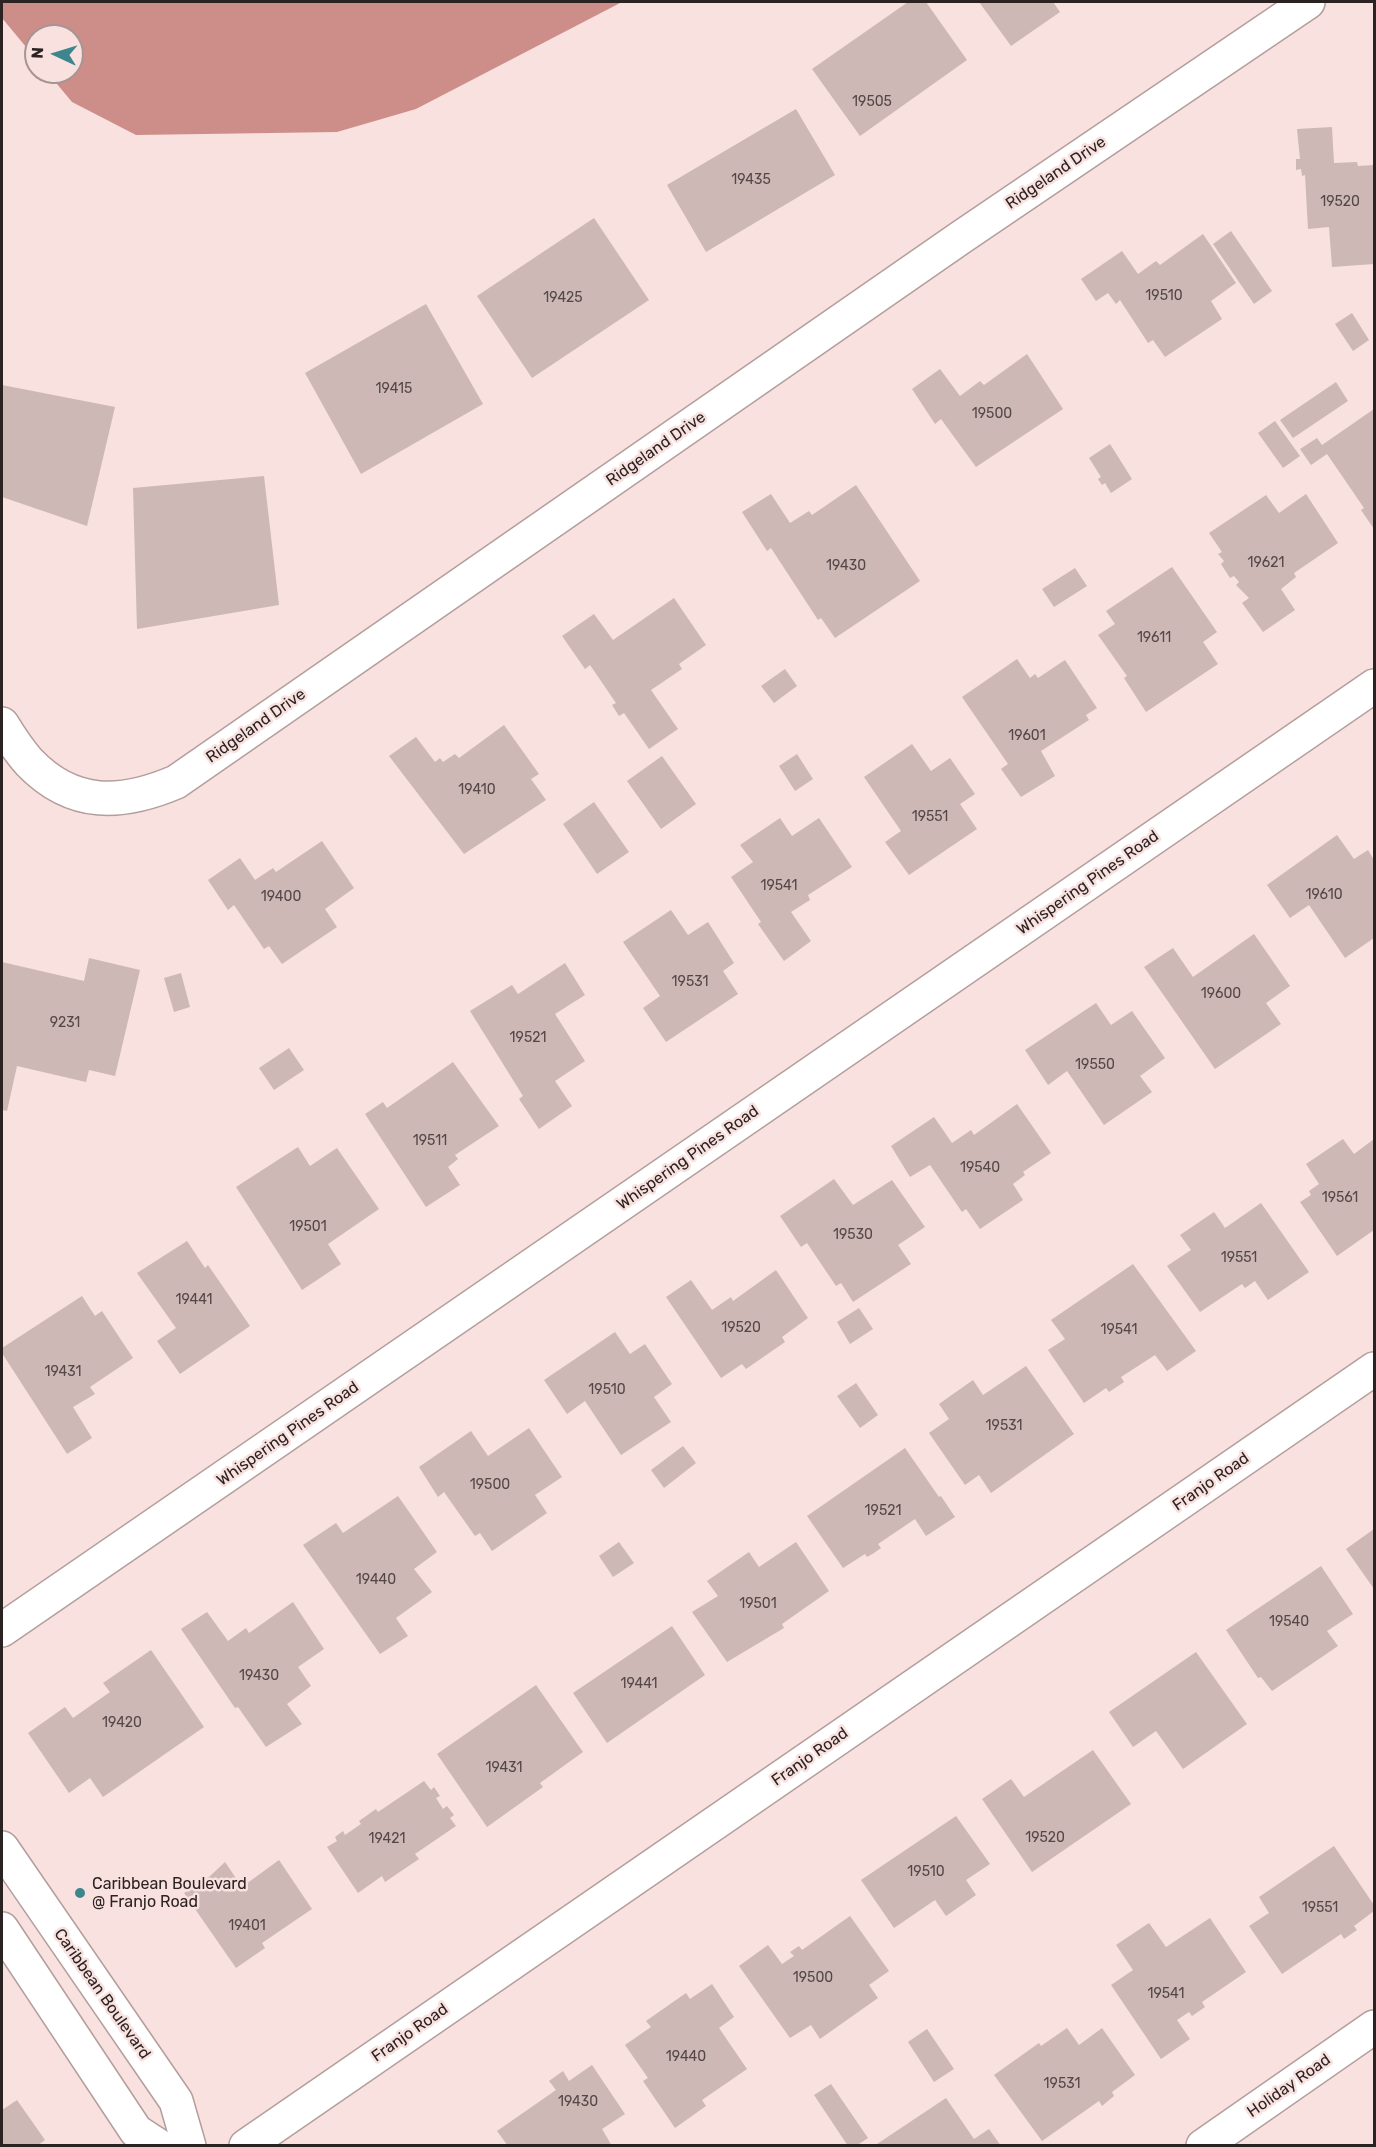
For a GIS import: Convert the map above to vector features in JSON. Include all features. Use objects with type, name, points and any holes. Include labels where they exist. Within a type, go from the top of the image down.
[{"type":"street","name":"Ridgeland Drive","points":[[2,724],[28,761],[42,775],[57,785],[76,793],[112,799],[133,797],[153,792],[176,782],[960,238],[1308,2]]},
{"type":"street","name":"Whispering Pines Road","points":[[2,1630],[1374,686]]},
{"type":"street","name":"Franjo Road","points":[[246,2145],[1374,1369]]},
{"type":"street","name":"Caribbean Boulevard","points":[[2,1848],[176,2102],[189,2145]]},
{"type":"street","points":[[2,1929],[136,2131],[159,2145]]},
{"type":"street","name":"Holiday Road","points":[[1203,2145],[1374,2027]]},
{"type":"shaded area","points":[[2,2],[622,2],[416,109],[337,132],[136,135],[72,102],[57,84],[84,84],[84,24],[24,24],[24,45],[2,18]]},
{"type":"building","points":[[908,2],[926,2],[967,60],[860,136],[812,69]]},
{"type":"building","points":[[979,2],[1053,2],[1060,12],[1011,46]]},
{"type":"building","points":[[796,109],[835,175],[706,252],[667,185]]},
{"type":"building","points":[[1332,127],[1334,163],[1357,162],[1358,166],[1374,165],[1374,264],[1332,267],[1329,227],[1308,229],[1305,175],[1302,176],[1301,169],[1296,170],[1296,159],[1300,159],[1297,129]]},
{"type":"building","points":[[594,218],[649,300],[532,378],[477,296]]},
{"type":"building","points":[[1231,231],[1272,291],[1254,304],[1213,244]]},
{"type":"building","points":[[1203,234],[1236,283],[1211,301],[1222,319],[1165,357],[1153,340],[1148,343],[1120,300],[1116,304],[1108,293],[1096,301],[1081,279],[1122,251],[1138,274],[1156,261],[1160,265]]},
{"type":"building","points":[[426,304],[483,404],[361,474],[305,373]]},
{"type":"building","points":[[1352,313],[1369,340],[1353,351],[1335,324]]},
{"type":"building","points":[[1027,354],[1063,409],[976,467],[941,419],[935,424],[912,389],[940,369],[960,396],[980,381],[984,385]]},
{"type":"building","points":[[1336,382],[1348,401],[1293,438],[1280,420]]},
{"type":"building","points":[[2,385],[115,407],[87,526],[2,497]]},
{"type":"building","points":[[1374,409],[1374,529],[1361,510],[1364,508],[1327,454],[1311,465],[1300,449],[1317,438],[1322,445]]},
{"type":"building","points":[[1275,421],[1300,456],[1283,468],[1258,433]]},
{"type":"building","points":[[1110,444],[1132,479],[1111,493],[1105,483],[1102,485],[1098,479],[1101,477],[1089,458]]},
{"type":"building","points":[[264,476],[279,605],[137,629],[133,488]]},
{"type":"building","points":[[856,485],[920,581],[835,638],[821,618],[818,620],[771,548],[767,551],[742,512],[771,494],[790,523],[809,511],[812,515]]},
{"type":"building","points":[[1306,494],[1338,543],[1294,573],[1296,577],[1281,589],[1295,610],[1263,632],[1242,603],[1249,598],[1236,585],[1239,582],[1234,576],[1230,578],[1221,564],[1224,561],[1218,554],[1222,552],[1209,533],[1266,495],[1279,513]]},
{"type":"building","points":[[1172,567],[1217,632],[1203,642],[1218,664],[1146,712],[1124,678],[1127,676],[1098,635],[1115,624],[1106,611]]},
{"type":"building","points":[[1075,568],[1087,586],[1054,607],[1042,589]]},
{"type":"building","points":[[674,598],[706,645],[679,664],[682,669],[651,690],[678,729],[649,749],[624,713],[619,716],[612,705],[616,703],[590,665],[585,669],[562,636],[594,614],[613,640]]},
{"type":"building","points":[[1017,659],[1030,678],[1035,674],[1038,678],[1065,660],[1097,708],[1086,715],[1089,720],[1041,751],[1055,776],[1021,797],[1001,769],[1008,764],[962,697]]},
{"type":"building","points":[[785,669],[797,686],[774,703],[761,686]]},
{"type":"building","points":[[504,725],[539,774],[531,779],[546,800],[464,854],[389,756],[416,737],[435,762],[440,758],[443,762],[455,754],[459,758]]},
{"type":"building","points":[[912,744],[931,771],[950,758],[975,794],[960,804],[977,829],[909,875],[885,842],[901,831],[864,777]]},
{"type":"building","points":[[797,754],[813,779],[795,791],[779,766]]},
{"type":"building","points":[[662,756],[696,804],[661,829],[627,781]]},
{"type":"building","points":[[594,802],[629,852],[597,874],[563,824]]},
{"type":"building","points":[[780,818],[792,836],[819,818],[852,867],[808,895],[810,900],[791,912],[811,941],[784,961],[758,924],[761,922],[731,877],[753,862],[740,845]]},
{"type":"building","points":[[1337,835],[1354,859],[1368,850],[1374,860],[1374,938],[1345,958],[1309,905],[1290,918],[1267,885]]},
{"type":"building","points":[[322,841],[354,888],[325,909],[337,927],[282,964],[269,946],[264,949],[234,905],[228,910],[208,880],[240,858],[255,880],[273,868],[276,872]]},
{"type":"building","points":[[671,910],[688,935],[708,922],[734,963],[723,971],[738,994],[666,1042],[643,1008],[660,996],[623,942]]},
{"type":"building","points":[[1254,934],[1290,986],[1266,1003],[1281,1024],[1215,1069],[1144,967],[1173,948],[1193,977]]},
{"type":"building","points":[[89,958],[140,970],[115,1076],[89,1070],[86,1082],[17,1066],[7,1111],[2,1110],[2,962],[84,981]]},
{"type":"building","points":[[565,963],[585,995],[555,1014],[585,1061],[555,1081],[572,1106],[539,1129],[519,1099],[523,1096],[470,1011],[512,985],[518,994]]},
{"type":"building","points":[[181,973],[190,1007],[174,1012],[164,978]]},
{"type":"building","points":[[1096,1003],[1111,1025],[1132,1011],[1165,1058],[1140,1076],[1152,1092],[1104,1125],[1067,1071],[1048,1085],[1025,1050]]},
{"type":"building","points":[[289,1048],[304,1070],[274,1090],[259,1068]]},
{"type":"building","points":[[453,1062],[499,1126],[455,1155],[458,1159],[448,1167],[460,1185],[426,1207],[365,1114],[383,1102],[387,1108]]},
{"type":"building","points":[[1017,1104],[1051,1153],[1023,1172],[1025,1175],[1013,1184],[1023,1200],[980,1229],[966,1209],[962,1212],[930,1165],[910,1177],[891,1146],[934,1117],[952,1143],[971,1130],[974,1135]]},
{"type":"building","points":[[1343,1139],[1354,1154],[1374,1139],[1374,1230],[1337,1256],[1300,1202],[1311,1195],[1309,1191],[1319,1184],[1306,1164]]},
{"type":"building","points":[[298,1147],[310,1166],[337,1148],[379,1209],[328,1244],[341,1264],[302,1290],[236,1187]]},
{"type":"building","points":[[834,1179],[853,1205],[892,1180],[925,1227],[898,1245],[911,1264],[853,1302],[841,1283],[836,1286],[807,1243],[801,1247],[780,1216]]},
{"type":"building","points":[[1261,1203],[1309,1272],[1268,1300],[1255,1281],[1245,1288],[1242,1284],[1200,1312],[1167,1266],[1191,1250],[1180,1235],[1214,1212],[1225,1228]]},
{"type":"building","points":[[187,1241],[205,1268],[208,1265],[250,1326],[180,1374],[157,1341],[176,1328],[137,1273]]},
{"type":"building","points":[[1133,1264],[1196,1351],[1167,1371],[1155,1355],[1121,1377],[1124,1382],[1109,1392],[1106,1388],[1084,1403],[1048,1350],[1065,1339],[1051,1320]]},
{"type":"building","points":[[776,1270],[808,1318],[782,1337],[785,1342],[746,1369],[742,1364],[721,1378],[666,1297],[691,1280],[712,1310],[731,1297],[733,1301]]},
{"type":"building","points":[[82,1296],[95,1316],[102,1311],[133,1358],[90,1387],[95,1394],[73,1407],[92,1438],[67,1454],[2,1353],[2,1348]]},
{"type":"building","points":[[859,1308],[873,1329],[850,1344],[837,1322]]},
{"type":"building","points":[[615,1332],[630,1354],[645,1344],[672,1384],[654,1397],[671,1422],[621,1455],[585,1401],[567,1414],[544,1380]]},
{"type":"building","points":[[1026,1366],[1074,1434],[991,1493],[979,1475],[965,1485],[929,1433],[949,1419],[939,1404],[973,1380],[983,1395]]},
{"type":"building","points":[[856,1383],[878,1415],[860,1428],[837,1396]]},
{"type":"building","points":[[529,1428],[562,1477],[535,1495],[547,1513],[492,1551],[480,1533],[475,1536],[444,1492],[438,1497],[419,1467],[471,1431],[488,1456]]},
{"type":"building","points":[[683,1446],[696,1463],[664,1488],[651,1470]]},
{"type":"building","points":[[905,1448],[955,1517],[926,1536],[915,1519],[878,1544],[881,1548],[874,1553],[867,1557],[865,1554],[843,1568],[807,1516]]},
{"type":"building","points":[[398,1496],[437,1552],[414,1569],[432,1592],[396,1618],[408,1636],[380,1654],[303,1545],[336,1523],[343,1533]]},
{"type":"building","points":[[1374,1529],[1374,1589],[1346,1549]]},
{"type":"building","points":[[619,1542],[634,1563],[613,1577],[599,1556]]},
{"type":"building","points":[[796,1542],[829,1591],[782,1624],[784,1628],[727,1662],[692,1612],[718,1596],[707,1581],[749,1552],[759,1567]]},
{"type":"building","points":[[1321,1566],[1353,1614],[1327,1631],[1338,1646],[1272,1691],[1261,1677],[1258,1678],[1226,1630]]},
{"type":"building","points":[[293,1602],[324,1649],[298,1667],[311,1686],[287,1704],[302,1724],[266,1747],[238,1707],[235,1708],[181,1629],[207,1612],[228,1641],[246,1628],[249,1633]]},
{"type":"building","points":[[672,1626],[705,1675],[607,1743],[573,1693]]},
{"type":"building","points":[[151,1650],[204,1727],[103,1797],[90,1778],[69,1793],[28,1733],[65,1707],[73,1718],[110,1692],[103,1683]]},
{"type":"building","points":[[1196,1652],[1247,1724],[1183,1769],[1156,1731],[1133,1747],[1109,1712]]},
{"type":"building","points":[[536,1685],[583,1752],[540,1783],[543,1787],[487,1827],[437,1754]]},
{"type":"building","points":[[1093,1750],[1131,1804],[1032,1872],[982,1799],[1011,1779],[1024,1797]]},
{"type":"building","points":[[424,1781],[431,1790],[434,1787],[440,1796],[436,1798],[443,1809],[447,1806],[454,1815],[450,1818],[456,1826],[415,1854],[419,1859],[385,1882],[382,1876],[358,1893],[327,1847],[337,1841],[335,1837],[343,1831],[345,1835],[361,1824],[359,1821],[376,1809],[378,1812]]},
{"type":"building","points":[[956,1816],[990,1864],[966,1880],[976,1895],[946,1916],[935,1900],[894,1928],[861,1880]]},
{"type":"building","points":[[1334,1846],[1374,1905],[1374,1911],[1354,1926],[1357,1930],[1344,1939],[1341,1934],[1282,1974],[1249,1926],[1269,1913],[1259,1897]]},
{"type":"building","points":[[279,1860],[312,1909],[262,1943],[265,1948],[236,1968],[184,1893],[209,1877],[225,1862],[242,1887]]},
{"type":"building","points":[[850,1916],[889,1971],[869,1985],[878,1998],[820,2039],[811,2025],[790,2038],[739,1966],[768,1945],[782,1964],[794,1956],[790,1952],[799,1946],[802,1950]]},
{"type":"building","points":[[1210,1918],[1246,1972],[1202,2002],[1205,2007],[1192,2016],[1189,2012],[1177,2020],[1190,2039],[1161,2059],[1111,1985],[1133,1970],[1116,1945],[1149,1923],[1166,1947]]},
{"type":"building","points":[[712,1984],[734,2017],[719,2028],[747,2069],[702,2100],[706,2106],[675,2128],[643,2081],[648,2078],[625,2045],[651,2027],[646,2021],[686,1993],[690,1999]]},
{"type":"building","points":[[1067,2028],[1079,2045],[1102,2028],[1135,2075],[1112,2092],[1114,2096],[1102,2106],[1099,2101],[1042,2141],[994,2075],[1039,2043],[1041,2046]]},
{"type":"building","points":[[927,2029],[954,2069],[934,2082],[908,2042]]},
{"type":"building","points":[[592,2065],[625,2114],[602,2129],[612,2146],[508,2146],[497,2131],[556,2090],[549,2081],[563,2071],[569,2081]]},
{"type":"building","points":[[831,2084],[868,2138],[856,2146],[848,2146],[814,2095]]},
{"type":"building","points":[[946,2098],[974,2139],[989,2129],[1001,2146],[874,2146]]},
{"type":"building","points":[[17,2100],[45,2140],[37,2146],[2,2146],[2,2110]]},
{"type":"place","name":"Caribbean Boulevard @ Franjo Road","points":[[80,1893]]}]
